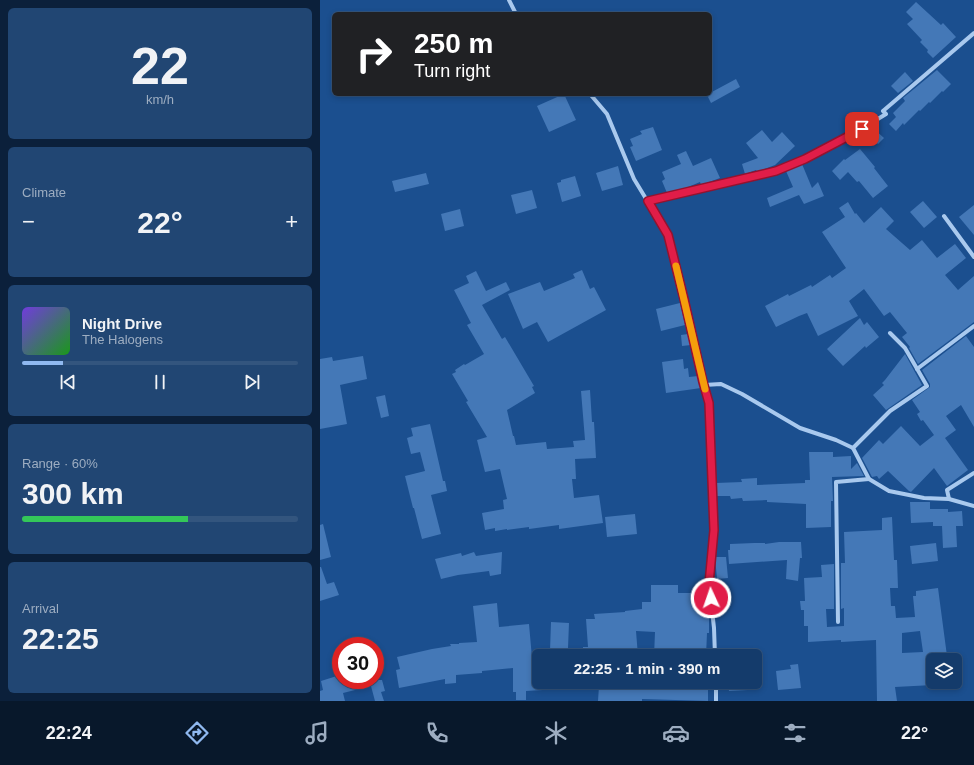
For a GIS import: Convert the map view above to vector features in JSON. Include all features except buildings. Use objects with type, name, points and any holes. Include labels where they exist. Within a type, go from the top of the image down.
[{"type":"street","points":[[509,0],[515,12]]},
{"type":"street","points":[[648,201],[776,171],[805,159],[850,136],[886,114],[883,111],[974,33]]},
{"type":"street","points":[[592,96],[607,114],[634,179],[668,235],[709,403],[714,530],[709,584],[715,649]]},
{"type":"street","points":[[944,216],[974,257]]},
{"type":"street","points":[[917,369],[974,326]]},
{"type":"street","points":[[853,448],[890,411],[927,386],[905,348],[890,332]]},
{"type":"street","points":[[704,385],[721,384],[742,394],[800,428],[836,440],[853,448],[869,479],[889,491],[924,498],[949,500],[974,506]]},
{"type":"street","points":[[949,500],[947,490],[974,473]]},
{"type":"street","points":[[838,622],[836,482],[869,479]]},
{"type":"street","points":[[716,689],[716,701]]},
{"type":"slow traffic","points":[[676,266],[705,389]]},
{"type":"route","points":[[711,598],[709,584],[714,530],[709,403],[668,235],[648,201],[776,171],[805,159],[862,129]]}]
